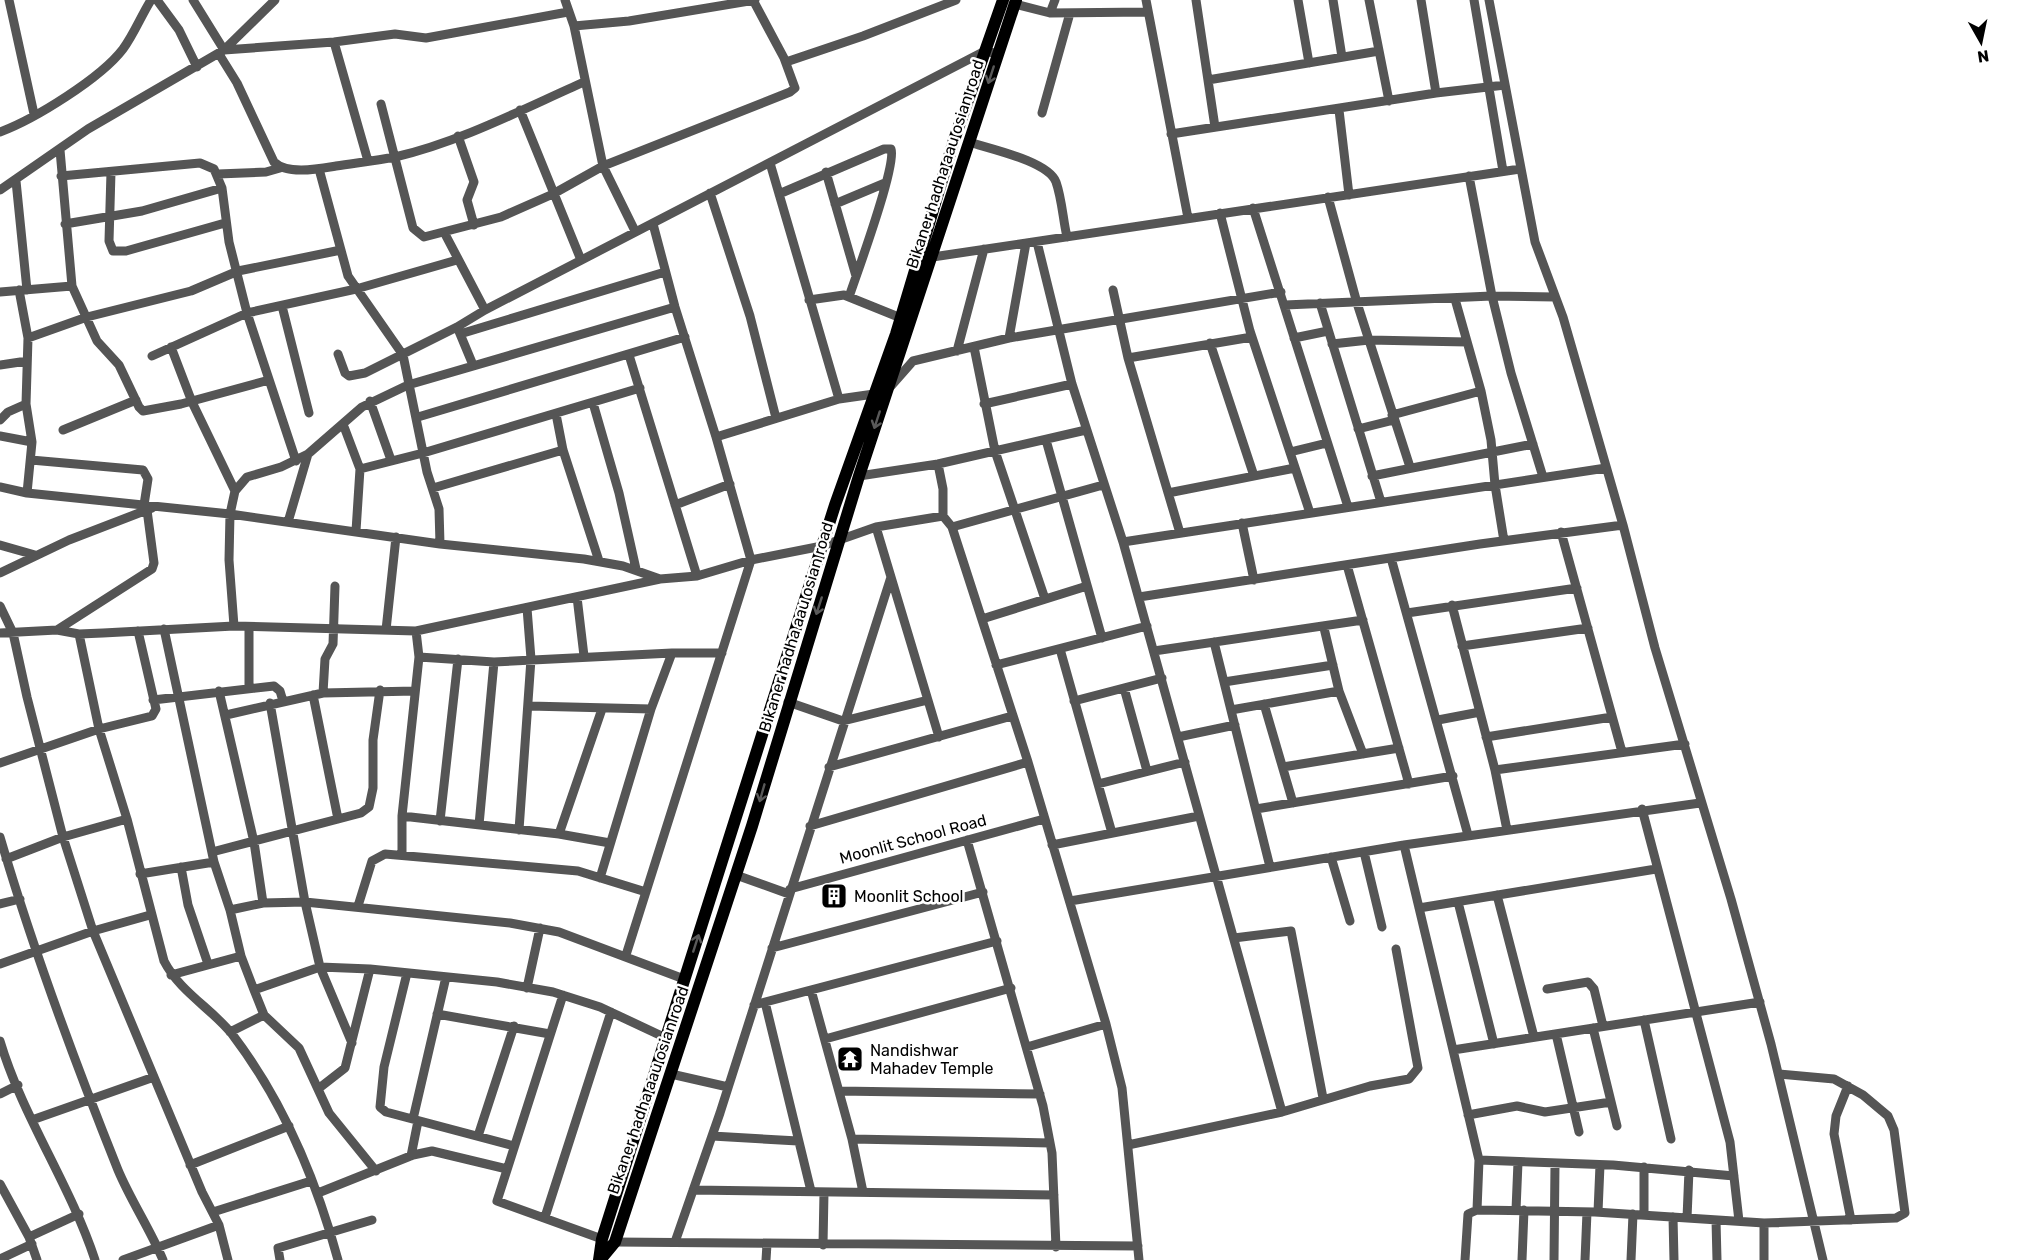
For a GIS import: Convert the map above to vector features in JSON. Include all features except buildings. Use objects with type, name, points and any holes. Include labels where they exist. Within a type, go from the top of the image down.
[{"type":"main road","name":"Bikaner hadha aau osian road","points":[[600,1260],[671,1074],[736,875],[887,390],[926,258],[954,140],[985,51],[1011,2]]},
{"type":"main road","name":"Bikaner hadha aau osian road","points":[[608,1240],[684,979],[822,546],[901,318],[969,142],[998,54],[1011,2]]},
{"type":"street","points":[[9,0],[34,114]]},
{"type":"street","points":[[0,132],[67,95],[111,62],[129,40],[151,0]]},
{"type":"street","points":[[157,0],[179,30],[196,67]]},
{"type":"street","points":[[193,0],[237,83],[274,162],[280,168]]},
{"type":"street","points":[[565,0],[574,26],[603,166],[635,231]]},
{"type":"street","points":[[381,104],[414,228],[424,237],[445,234],[501,217],[553,194],[603,166],[790,93],[795,88],[786,62],[754,0],[629,21],[574,26]]},
{"type":"street","points":[[786,62],[863,36],[956,0]]},
{"type":"street","points":[[1050,13],[1055,0]]},
{"type":"street","points":[[1146,0],[1188,218]]},
{"type":"street","points":[[1196,0],[1215,127]]},
{"type":"street","points":[[1298,0],[1309,63]]},
{"type":"street","points":[[1333,0],[1342,57]]},
{"type":"street","points":[[1369,0],[1389,101]]},
{"type":"street","points":[[1421,0],[1436,93]]},
{"type":"street","points":[[1474,0],[1498,86],[1512,170]]},
{"type":"street","points":[[1489,0],[1498,86],[1512,170],[1549,296],[1623,525],[1655,648],[1760,1002],[1822,1260]]},
{"type":"street","points":[[0,190],[88,129],[221,52],[273,1]]},
{"type":"street","points":[[1011,2],[1050,13],[1148,12]]},
{"type":"street","points":[[221,52],[395,34],[426,38],[568,12]]},
{"type":"street","points":[[1042,113],[1070,13]]},
{"type":"street","points":[[334,42],[368,161]]},
{"type":"street","points":[[459,331],[485,310],[985,51],[998,54]]},
{"type":"street","points":[[1208,80],[1379,51]]},
{"type":"street","points":[[218,174],[258,172],[280,168],[319,169],[394,157],[458,136],[584,82]]},
{"type":"street","points":[[1171,134],[1339,110],[1436,93],[1498,86]]},
{"type":"street","points":[[520,110],[581,260]]},
{"type":"street","points":[[1339,110],[1349,195]]},
{"type":"street","points":[[458,136],[474,182],[467,200],[474,225]]},
{"type":"street","points":[[969,142],[1012,156],[1050,173],[1056,181],[1067,237]]},
{"type":"street","points":[[779,194],[826,172],[888,148],[891,149],[893,155],[849,297]]},
{"type":"street","points":[[60,150],[72,286],[97,341],[119,365],[143,411],[192,402],[269,380]]},
{"type":"street","points":[[61,176],[200,163],[211,166],[218,174],[222,188],[225,223],[247,313],[296,461]]},
{"type":"street","points":[[770,163],[839,399]]},
{"type":"street","points":[[319,169],[348,276],[403,355],[408,385],[418,417],[423,453],[439,510],[440,544]]},
{"type":"street","points":[[926,258],[1512,170]]},
{"type":"street","points":[[111,172],[109,241],[113,250],[118,252],[225,223]]},
{"type":"street","points":[[826,172],[856,276]]},
{"type":"street","points":[[1469,177],[1492,296],[1511,373],[1543,477]]},
{"type":"street","points":[[16,181],[28,338],[26,404],[32,442],[27,493]]},
{"type":"street","points":[[836,204],[885,183]]},
{"type":"street","points":[[65,224],[111,218],[222,188]]},
{"type":"street","points":[[711,193],[750,316],[776,418]]},
{"type":"street","points":[[1328,197],[1357,303],[1410,467]]},
{"type":"street","points":[[1254,208],[1348,507]]},
{"type":"street","points":[[1220,213],[1252,337],[1310,513]]},
{"type":"street","points":[[626,955],[751,560],[686,337],[675,307],[653,224]]},
{"type":"street","points":[[445,234],[457,261],[485,310]]},
{"type":"street","points":[[1037,242],[1072,384],[1139,597],[1282,1112]]},
{"type":"street","points":[[1009,338],[1026,243]]},
{"type":"street","points":[[957,351],[984,249]]},
{"type":"street","points":[[28,338],[87,317],[191,291],[238,271],[340,250]]},
{"type":"street","points":[[152,356],[247,313],[356,289],[457,261]]},
{"type":"street","points":[[338,354],[345,373],[356,376],[459,331],[665,272]]},
{"type":"street","points":[[0,292],[72,286]]},
{"type":"street","points":[[1113,290],[1128,358],[1180,533]]},
{"type":"street","points":[[887,390],[913,362],[974,346],[1118,318],[1281,292]]},
{"type":"street","points":[[809,300],[844,295],[901,318]]},
{"type":"street","points":[[1285,305],[1492,296],[1549,296]]},
{"type":"street","points":[[1455,299],[1481,391],[1504,541]]},
{"type":"street","points":[[1320,303],[1381,502]]},
{"type":"street","points":[[282,306],[309,413]]},
{"type":"street","points":[[234,626],[229,560],[230,514],[235,491],[247,477],[296,461],[308,454],[370,401],[408,385],[675,307]]},
{"type":"street","points":[[459,331],[473,365]]},
{"type":"street","points":[[1294,338],[1328,331]]},
{"type":"street","points":[[418,417],[686,337]]},
{"type":"street","points":[[1128,358],[1252,337]]},
{"type":"street","points":[[1332,344],[1369,340],[1467,342]]},
{"type":"street","points":[[1210,343],[1254,476]]},
{"type":"street","points":[[974,346],[995,451],[1045,599]]},
{"type":"street","points":[[171,347],[192,402],[235,491]]},
{"type":"street","points":[[629,355],[697,576]]},
{"type":"street","points":[[0,365],[27,361]]},
{"type":"street","points":[[984,404],[1072,384]]},
{"type":"street","points":[[360,469],[423,453],[640,388]]},
{"type":"street","points":[[1358,429],[1481,391]]},
{"type":"street","points":[[716,437],[839,399],[874,394]]},
{"type":"street","points":[[63,430],[136,400]]},
{"type":"street","points":[[370,401],[391,460]]},
{"type":"street","points":[[593,403],[619,493],[636,569]]},
{"type":"street","points":[[0,420],[8,412],[26,404]]},
{"type":"street","points":[[556,414],[563,450],[599,561]]},
{"type":"street","points":[[344,424],[360,469],[356,531]]},
{"type":"street","points":[[859,476],[938,464],[1086,430]]},
{"type":"street","points":[[0,436],[32,442]]},
{"type":"street","points":[[1046,440],[1102,638]]},
{"type":"street","points":[[1290,452],[1327,443]]},
{"type":"street","points":[[1372,476],[1533,444]]},
{"type":"street","points":[[433,488],[563,450]]},
{"type":"street","points":[[288,522],[308,454]]},
{"type":"street","points":[[31,460],[143,470],[148,479],[148,507],[154,563],[152,569],[57,630]]},
{"type":"street","points":[[938,464],[943,489],[943,516],[952,527],[1028,762],[1106,1024],[1122,1088],[1139,1260]]},
{"type":"street","points":[[1168,493],[1295,468]]},
{"type":"street","points":[[1123,542],[1606,468]]},
{"type":"street","points":[[675,506],[730,484]]},
{"type":"street","points":[[952,527],[1103,485]]},
{"type":"street","points":[[0,487],[27,493],[230,514],[440,544],[599,561],[636,569],[660,579]]},
{"type":"street","points":[[2,570],[148,507]]},
{"type":"street","points":[[0,633],[57,630],[79,634],[234,626],[417,632],[660,579],[697,576],[751,560],[822,546],[876,527],[943,516]]},
{"type":"street","points":[[1242,523],[1254,580]]},
{"type":"street","points":[[1139,597],[1561,532],[1623,525]]},
{"type":"street","points":[[876,527],[939,737]]},
{"type":"street","points":[[1561,532],[1622,752]]},
{"type":"street","points":[[386,630],[396,537]]},
{"type":"street","points":[[0,545],[35,555]]},
{"type":"street","points":[[1391,558],[1468,836]]},
{"type":"street","points":[[1347,565],[1409,784]]},
{"type":"street","points":[[675,1242],[728,1087],[891,577]]},
{"type":"street","points":[[335,586],[333,644],[325,659],[318,694],[338,819]]},
{"type":"street","points":[[982,619],[1087,586]]},
{"type":"street","points":[[1407,613],[1577,588]]},
{"type":"street","points":[[577,597],[584,656]]},
{"type":"street","points":[[1452,605],[1495,770],[1507,830]]},
{"type":"street","points":[[0,606],[13,633],[39,749],[63,837],[93,931],[190,1165],[219,1226],[228,1260]]},
{"type":"street","points":[[519,830],[531,660],[527,608]]},
{"type":"street","points":[[1154,651],[1324,628],[1363,620]]},
{"type":"street","points":[[996,666],[1147,626]]},
{"type":"street","points":[[249,628],[249,687]]},
{"type":"street","points":[[1324,628],[1340,691],[1363,754]]},
{"type":"street","points":[[1462,646],[1588,628]]},
{"type":"street","points":[[164,629],[213,857],[230,910],[241,956],[254,990],[264,1015],[299,1048],[329,1113],[376,1171]]},
{"type":"street","points":[[0,763],[99,729],[152,716],[156,709],[138,631]]},
{"type":"street","points":[[402,853],[402,816],[419,657],[417,632]]},
{"type":"street","points":[[79,634],[99,729],[126,819],[150,915],[171,975],[230,1032],[266,1082],[289,1126],[318,1193],[338,1260]]},
{"type":"street","points":[[1214,642],[1270,867]]},
{"type":"street","points":[[1060,649],[1112,833]]},
{"type":"street","points":[[419,657],[494,662],[672,652],[722,654]]},
{"type":"street","points":[[600,878],[651,709],[672,652]]},
{"type":"street","points":[[440,821],[458,659]]},
{"type":"street","points":[[479,825],[494,662]]},
{"type":"street","points":[[1224,682],[1333,665]]},
{"type":"street","points":[[1074,701],[1162,678]]},
{"type":"street","points":[[153,700],[249,687],[274,686],[280,690],[283,701]]},
{"type":"street","points":[[1124,688],[1147,771]]},
{"type":"street","points":[[140,874],[181,867],[254,842],[361,813],[372,800],[373,740],[380,690]]},
{"type":"street","points":[[226,716],[270,703],[318,694],[380,690],[416,691]]},
{"type":"street","points":[[219,691],[254,842],[263,903]]},
{"type":"street","points":[[1231,710],[1340,691]]},
{"type":"street","points":[[788,702],[843,722],[928,700]]},
{"type":"street","points":[[270,703],[305,902],[320,967],[352,1043]]},
{"type":"street","points":[[1264,704],[1293,803]]},
{"type":"street","points":[[529,706],[651,709]]},
{"type":"street","points":[[559,834],[602,709]]},
{"type":"street","points":[[1437,720],[1480,712]]},
{"type":"street","points":[[829,767],[1012,716]]},
{"type":"street","points":[[1486,737],[1612,717]]},
{"type":"street","points":[[1178,737],[1235,725]]},
{"type":"street","points":[[1495,770],[1685,744]]},
{"type":"street","points":[[1282,767],[1399,748]]},
{"type":"street","points":[[810,826],[1028,762]]},
{"type":"street","points":[[1098,784],[1185,762]]},
{"type":"street","points":[[1256,809],[1453,776]]},
{"type":"street","points":[[1070,901],[1404,845],[1642,809],[1700,803]]},
{"type":"street","points":[[1642,809],[1730,1142],[1738,1221]]},
{"type":"street","points":[[402,816],[559,834],[610,843]]},
{"type":"street","points":[[1052,845],[1199,816]]},
{"type":"street","points":[[5,865],[63,837],[126,819]]},
{"type":"street","name":"Moonlit School Road","points":[[790,891],[1044,819]]},
{"type":"street","points":[[0,837],[5,865],[20,899],[34,951],[68,1047],[118,1170],[163,1260]]},
{"type":"street","points":[[967,840],[1040,1094],[1050,1143],[1056,1247]]},
{"type":"street","points":[[1404,845],[1479,1160],[1477,1210]]},
{"type":"street","points":[[1364,852],[1382,927]]},
{"type":"street","points":[[358,906],[372,861],[385,854],[402,853],[578,871],[646,892]]},
{"type":"street","points":[[1331,857],[1350,921]]},
{"type":"street","points":[[181,867],[188,905],[208,963]]},
{"type":"street","points":[[1419,908],[1656,869]]},
{"type":"street","points":[[736,875],[790,891]]},
{"type":"street","points":[[772,948],[982,892]]},
{"type":"street","points":[[1497,895],[1534,1037]]},
{"type":"street","points":[[0,904],[20,899]]},
{"type":"street","points":[[230,910],[263,903],[305,902],[510,922],[559,932],[626,955],[684,979]]},
{"type":"street","points":[[1458,902],[1494,1044]]},
{"type":"street","points":[[0,964],[93,931],[150,915]]},
{"type":"street","points":[[528,988],[540,928]]},
{"type":"street","points":[[1234,938],[1291,931],[1323,1098]]},
{"type":"street","points":[[754,1005],[997,941]]},
{"type":"street","points":[[1128,1145],[1282,1112],[1323,1098],[1410,1079],[1418,1068],[1396,949]]},
{"type":"street","points":[[171,975],[208,963],[241,956]]},
{"type":"street","points":[[254,990],[320,967],[370,969],[446,977],[563,995],[611,1012],[666,1038]]},
{"type":"street","points":[[318,1089],[345,1068],[370,969]]},
{"type":"street","points":[[407,973],[384,1067],[380,1107],[386,1112],[514,1146]]},
{"type":"street","points":[[411,1156],[416,1120],[446,977]]},
{"type":"street","points":[[1547,989],[1588,982],[1594,989],[1604,1026]]},
{"type":"street","points":[[825,1039],[1011,988]]},
{"type":"street","points":[[811,990],[852,1140],[863,1192]]},
{"type":"street","points":[[563,995],[497,1201],[608,1240],[823,1245],[1138,1246]]},
{"type":"street","points":[[765,1002],[811,1191]]},
{"type":"street","points":[[1453,1050],[1760,1002]]},
{"type":"street","points":[[545,1217],[611,1012]]},
{"type":"street","points":[[437,1014],[550,1034]]},
{"type":"street","points":[[230,1032],[264,1015]]},
{"type":"street","points":[[1644,1020],[1671,1139]]},
{"type":"street","points":[[1027,1047],[1106,1024]]},
{"type":"street","points":[[478,1136],[514,1026]]},
{"type":"street","points":[[1593,1028],[1617,1126]]},
{"type":"street","points":[[1556,1034],[1579,1132]]},
{"type":"street","points":[[0,1041],[46,1152],[79,1214],[95,1260]]},
{"type":"street","points":[[671,1074],[728,1087]]},
{"type":"street","points":[[1465,1260],[1468,1214],[1477,1210],[1598,1212],[1764,1223],[1896,1218],[1905,1214],[1894,1130],[1887,1116],[1863,1095],[1848,1086],[1820,1077],[1779,1074]]},
{"type":"street","points":[[33,1120],[153,1077]]},
{"type":"street","points":[[0,1094],[18,1085]]},
{"type":"street","points":[[1848,1086],[1836,1116],[1834,1134],[1851,1220]]},
{"type":"street","points":[[839,1091],[1040,1094]]},
{"type":"street","points":[[1468,1115],[1517,1106],[1545,1112],[1611,1102]]},
{"type":"street","points":[[190,1165],[289,1126]]},
{"type":"street","points":[[712,1136],[798,1141]]},
{"type":"street","points":[[852,1140],[1050,1143]]},
{"type":"street","points":[[318,1193],[411,1156],[432,1151],[507,1168]]},
{"type":"street","points":[[1479,1160],[1644,1167],[1734,1176]]},
{"type":"street","points":[[1518,1162],[1522,1260]]},
{"type":"street","points":[[1554,1260],[1555,1164]]},
{"type":"street","points":[[1598,1212],[1600,1165]]},
{"type":"street","points":[[1644,1167],[1644,1215]]},
{"type":"street","points":[[1687,1218],[1689,1170]]},
{"type":"street","points":[[213,1212],[311,1181]]},
{"type":"street","points":[[0,1184],[31,1240],[37,1260]]},
{"type":"street","points":[[693,1190],[1053,1195]]},
{"type":"street","points":[[823,1245],[824,1192]]},
{"type":"street","points":[[1585,1260],[1587,1212]]},
{"type":"street","points":[[1,1259],[79,1214]]},
{"type":"street","points":[[1631,1260],[1633,1214]]},
{"type":"street","points":[[1673,1217],[1674,1260]]},
{"type":"street","points":[[1716,1220],[1717,1260]]},
{"type":"street","points":[[280,1260],[279,1248],[372,1221]]},
{"type":"street","points":[[1764,1223],[1764,1260]]},
{"type":"street","points":[[123,1260],[219,1226]]},
{"type":"street","points":[[766,1260],[767,1244]]},
{"type":"place","name":"Moonlit School","points":[[834,896]]},
{"type":"place","name":"Nandishwar Mahadev Temple","points":[[850,1059]]}]
